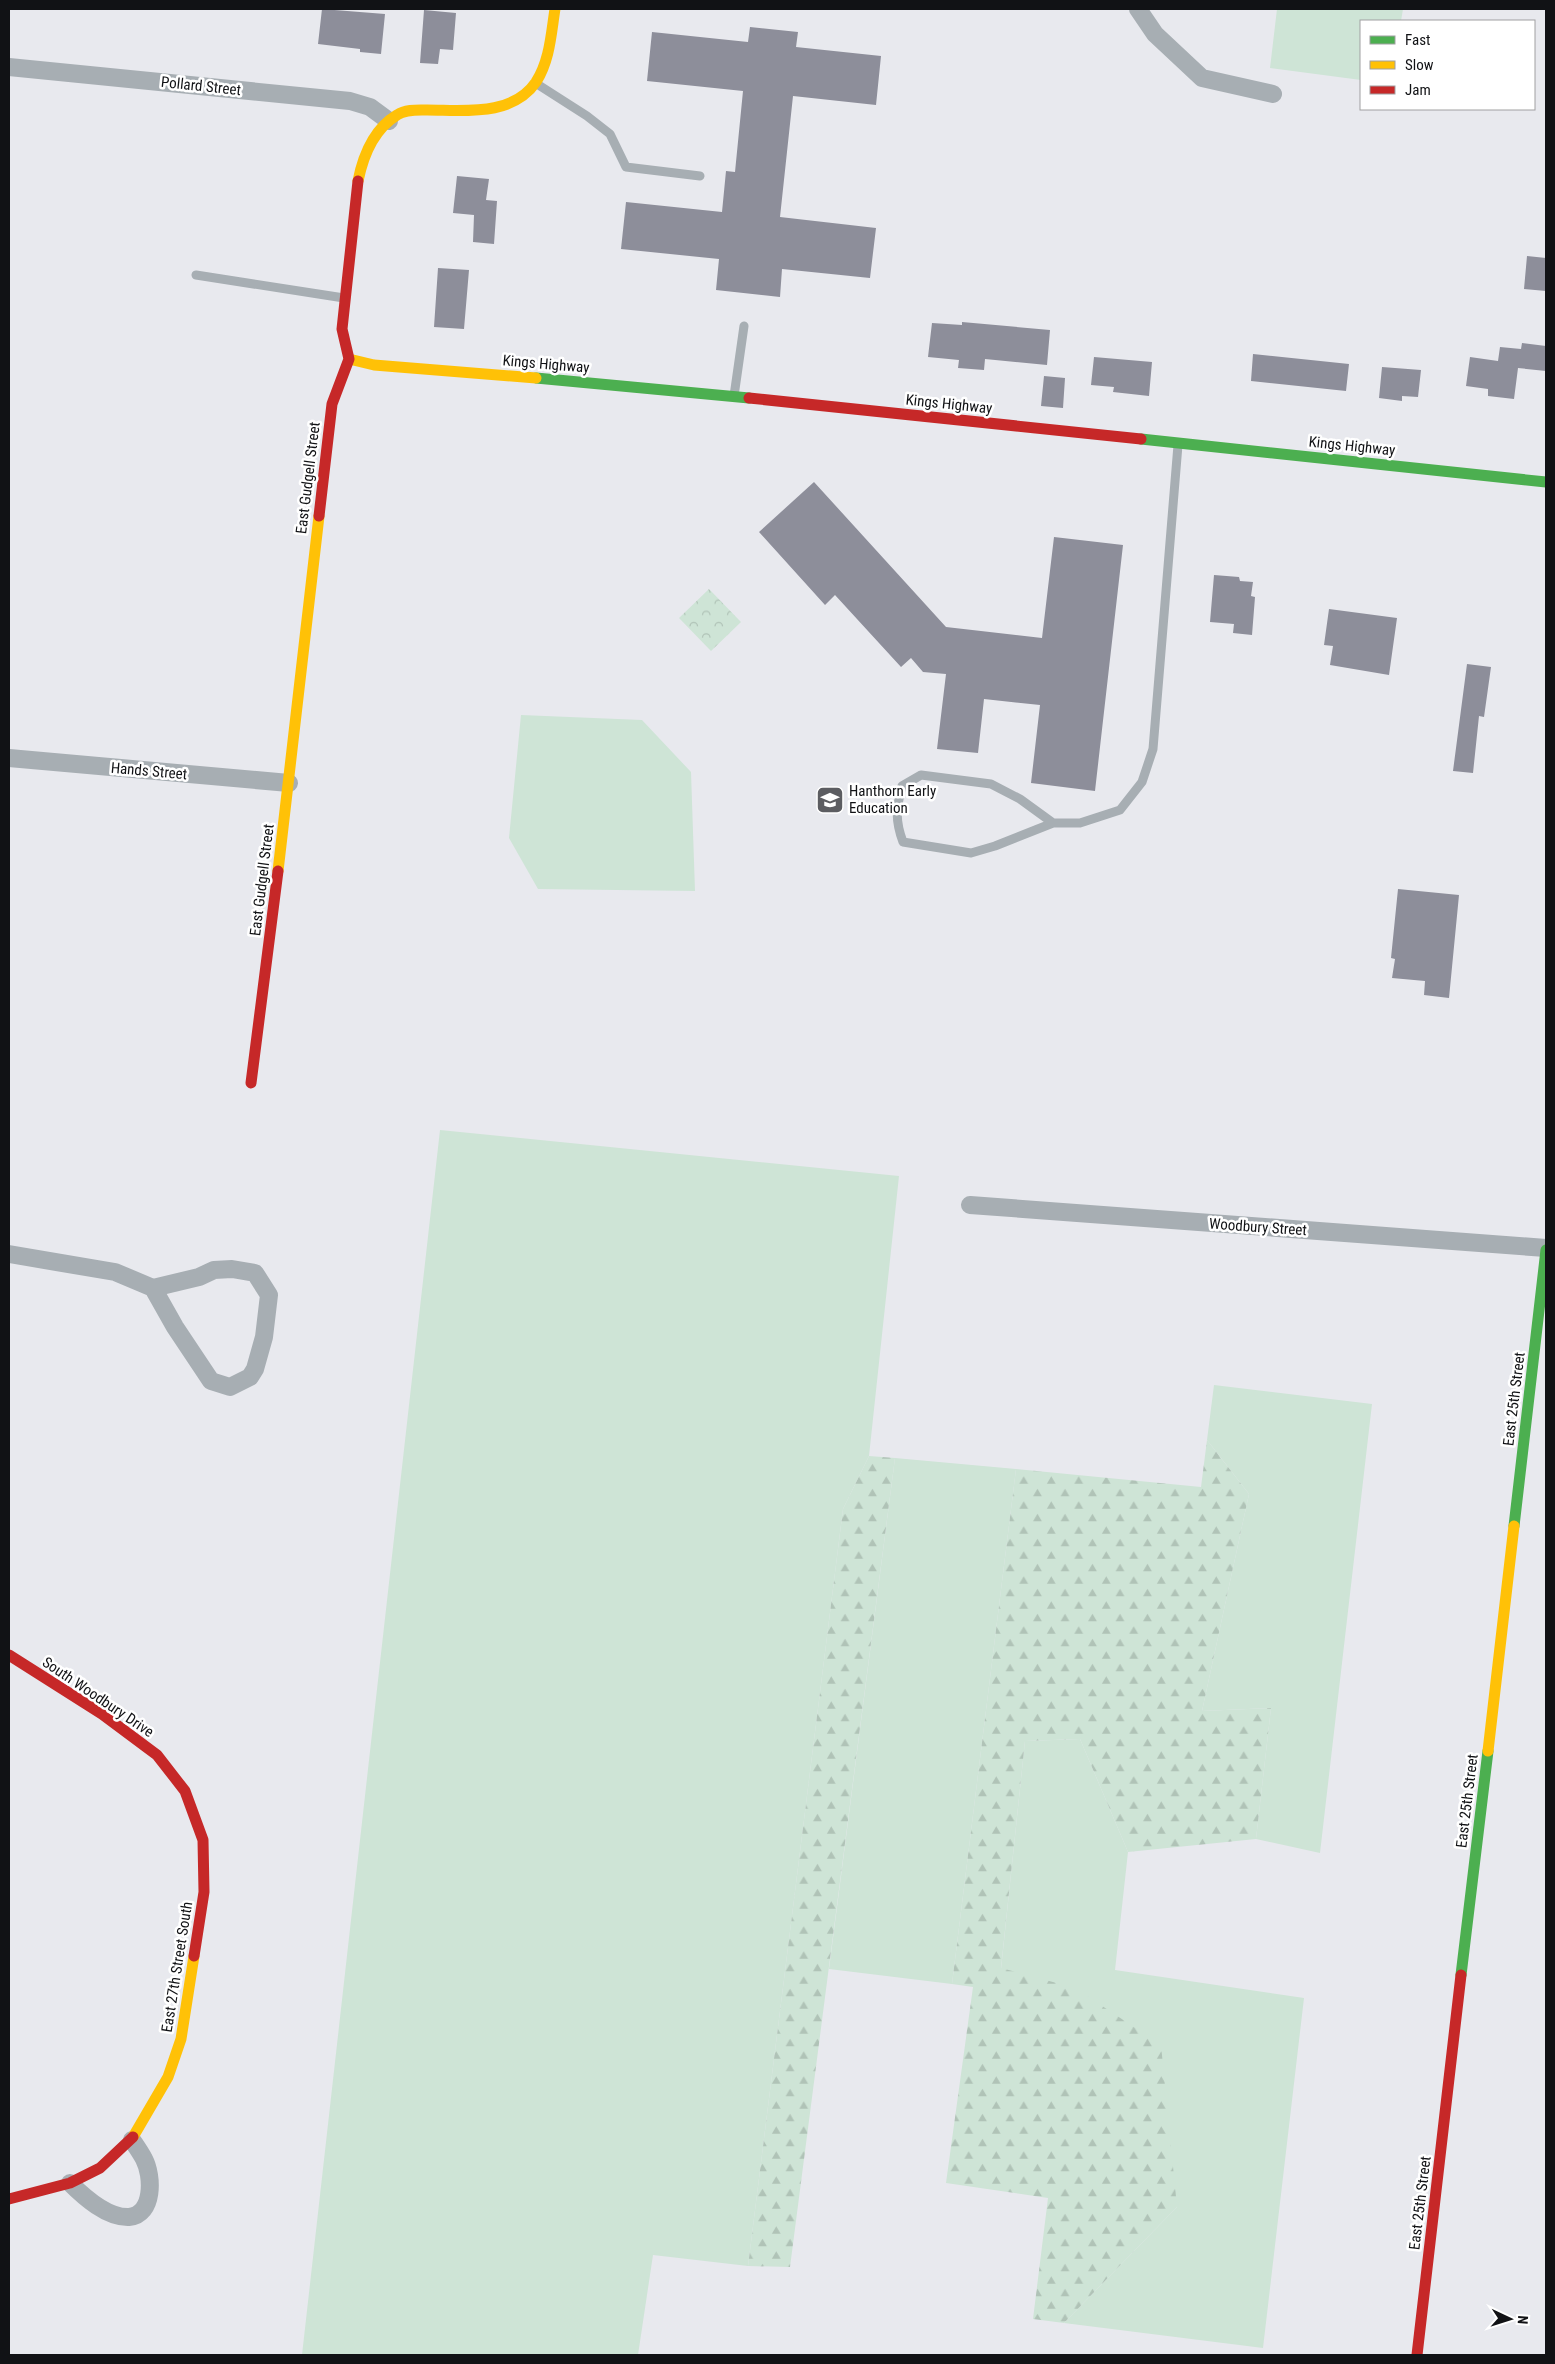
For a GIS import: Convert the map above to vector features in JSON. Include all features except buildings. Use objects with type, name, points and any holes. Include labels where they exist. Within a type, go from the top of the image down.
[{"type":"street","points":[[349,359],[342,329],[361,166],[376,135],[389,120],[398,114],[412,110],[482,110],[502,106],[517,100],[535,83],[548,56],[556,9]]},
{"type":"street","points":[[1138,9],[1155,34],[1202,78],[1273,94]]},
{"type":"street","name":"Pollard Street","points":[[9,67],[350,101],[370,107],[389,120]]},
{"type":"street","name":"Kings Highway","points":[[349,359],[374,365],[734,397],[1546,482]]},
{"type":"street","name":"East Gudgell Street","points":[[251,1084],[289,783],[332,404],[349,359]]},
{"type":"street","name":"Hands Street","points":[[9,758],[289,783]]},
{"type":"street","name":"Woodbury Street","points":[[970,1205],[1546,1249]]},
{"type":"street","name":"East 25th Street","points":[[1417,2355],[1546,1249]]},
{"type":"street","points":[[9,1254],[115,1272],[153,1288],[199,1276],[214,1270],[232,1270],[255,1274],[269,1295],[264,1337],[255,1369],[250,1377],[230,1388],[211,1381],[175,1328],[153,1288]]},
{"type":"street","name":"South Woodbury Drive","points":[[9,1655],[102,1714],[157,1755],[185,1791]]},
{"type":"street","name":"East 27th Street South","points":[[9,2199],[70,2183],[100,2168],[132,2140],[168,2077],[181,2039],[204,1892],[203,1840],[185,1791]]},
{"type":"street","points":[[70,2183],[85,2198],[113,2214],[129,2217],[141,2214],[148,2205],[150,2185],[145,2161],[132,2140]]},
{"type":"lane","points":[[535,83],[587,116],[610,134],[626,167],[700,176]]},
{"type":"lane","points":[[196,274],[346,298]]},
{"type":"lane","points":[[734,397],[744,326]]},
{"type":"lane","points":[[1053,823],[1020,799],[991,784],[921,775],[902,786],[897,805],[897,823],[903,842],[971,853],[995,846],[1053,823],[1080,823],[1120,810],[1142,782],[1154,749],[1178,444]]},
{"type":"green space","points":[[1277,9],[1403,9],[1401,20],[1360,20],[1360,80],[1270,68]]},
{"type":"green space","points":[[709,589],[741,622],[711,651],[679,618]]},
{"type":"green space","points":[[521,715],[642,720],[691,772],[695,891],[538,889],[509,838]]},
{"type":"green space","points":[[440,1130],[899,1176],[869,1456],[843,1509],[748,2266],[653,2255],[638,2355],[302,2355]]},
{"type":"green space","points":[[1214,1385],[1372,1404],[1320,1853],[1256,1839],[1271,1708],[1202,1711],[1249,1494],[1207,1440]]},
{"type":"green space","points":[[1207,1440],[1249,1494],[1202,1711],[1271,1708],[1256,1839],[1128,1852],[1080,1739],[1025,1741],[1001,1968],[1075,1988],[1161,2045],[1177,2207],[1064,2323],[1033,2319],[1048,2198],[946,2183],[973,1987],[952,1984],[1016,1469],[1201,1487]]},
{"type":"green space","points":[[869,1456],[895,1458],[790,2267],[748,2266],[843,1509]]},
{"type":"green space","points":[[895,1458],[1016,1469],[952,1984],[829,1969]]},
{"type":"green space","points":[[1080,1739],[1128,1852],[1115,1970],[1304,1998],[1263,2348],[1064,2323],[1177,2207],[1001,1969],[1025,1741]]},
{"type":"traffic: fast","points":[[536,378],[749,398]]},
{"type":"traffic: fast","points":[[1141,439],[1546,482]]},
{"type":"traffic: fast","points":[[1514,1526],[1546,1250]]},
{"type":"traffic: fast","points":[[1461,1975],[1488,1751]]},
{"type":"traffic: slow","points":[[358,181],[366,153],[376,135],[389,121],[401,113],[416,110],[486,109],[514,101],[526,93],[541,74],[549,47],[555,9]]},
{"type":"traffic: slow","points":[[349,359],[374,365],[536,378]]},
{"type":"traffic: slow","points":[[278,871],[319,516]]},
{"type":"traffic: slow","points":[[1488,1751],[1514,1526]]},
{"type":"traffic: slow","points":[[133,2137],[168,2077],[181,2039],[194,1956]]},
{"type":"traffic: jam","points":[[319,516],[332,404],[349,359],[342,329],[358,181]]},
{"type":"traffic: jam","points":[[749,398],[1141,439]]},
{"type":"traffic: jam","points":[[251,1083],[278,871]]},
{"type":"traffic: jam","points":[[9,1655],[102,1714],[157,1755],[185,1791],[203,1840],[204,1892],[194,1956]]},
{"type":"traffic: jam","points":[[1417,2355],[1461,1975]]},
{"type":"traffic: jam","points":[[9,2199],[70,2183],[100,2168],[133,2137]]},
{"type":"place","name":"Hanthorn Early Education","points":[[830,800]]}]
